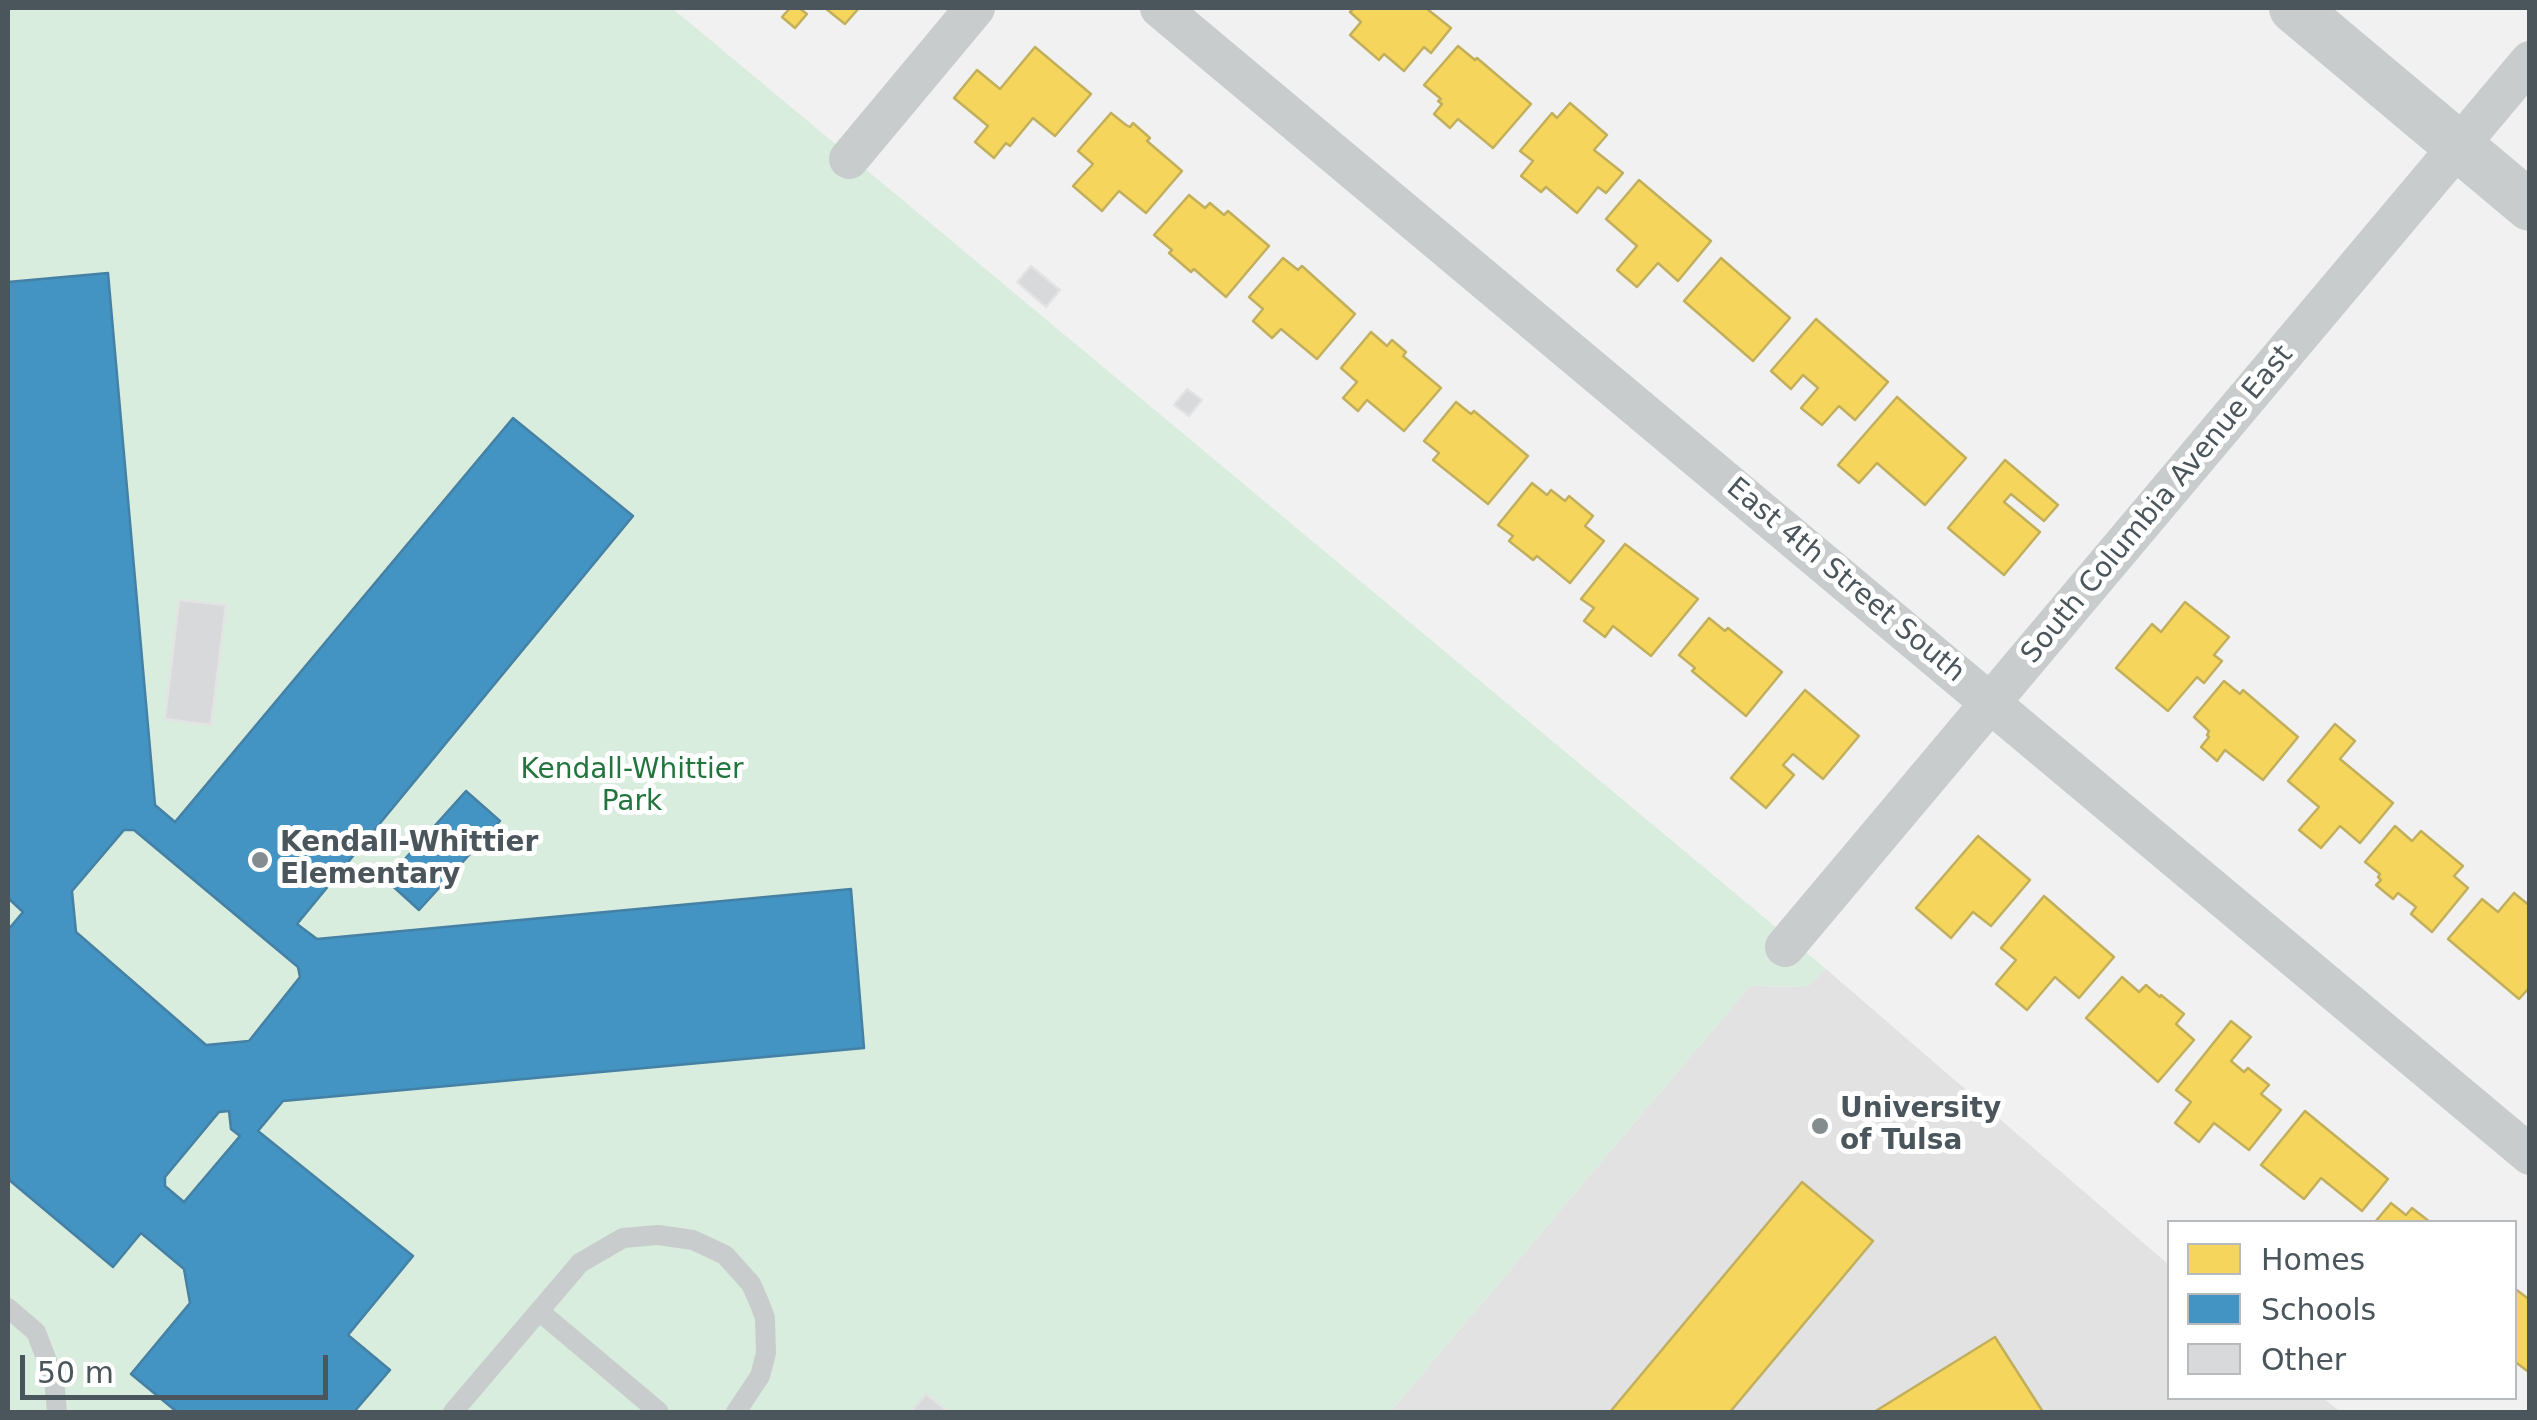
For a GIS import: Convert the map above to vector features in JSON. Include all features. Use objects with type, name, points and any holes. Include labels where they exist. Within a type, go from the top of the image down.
[{"type":"street","points":[[849,159],[975,8]]},
{"type":"street","name":"East 4th Street South","points":[[1160,8],[2530,1155]]},
{"type":"street","points":[[2294,8],[2530,206]]},
{"type":"street","name":"South Columbia Avenue East","points":[[1786,948],[2530,61]]},
{"type":"lane","points":[[461,1410],[580,1263],[623,1238],[676,1236],[725,1255],[751,1284],[765,1318],[766,1353],[760,1376],[736,1412]]},
{"type":"lane","points":[[8,1308],[36,1332],[54,1379],[57,1412]]},
{"type":"lane","points":[[538,1311],[660,1412]]},
{"type":"shaded area","name":"University of Tulsa","points":[[1826,969],[2167,1263],[2167,1400],[2326,1400],[2341,1412],[1390,1412],[1750,986],[1807,987]]},
{"type":"green space","name":"Kendall-Whittier Park","points":[[8,8],[672,8],[1826,969],[1807,987],[1750,986],[1390,1412],[8,1412]]},
{"type":"building: Homes","points":[[790,8],[807,14],[795,28],[782,17]]},
{"type":"building: Homes","points":[[825,8],[859,8],[845,24]]},
{"type":"building: Homes","points":[[1354,8],[1426,8],[1451,28],[1431,53],[1424,47],[1404,71],[1384,54],[1379,60],[1350,35],[1361,22],[1350,12]]},
{"type":"building: Homes","points":[[1458,46],[1531,104],[1493,148],[1458,119],[1450,128],[1434,114],[1442,104],[1438,101],[1441,99],[1424,85]]},
{"type":"building: Homes","points":[[1035,47],[1091,94],[1055,136],[1033,118],[1010,146],[1006,143],[994,158],[975,142],[988,126],[954,98],[977,70],[1000,89]]},
{"type":"building: Homes","points":[[1570,103],[1607,135],[1594,150],[1623,173],[1606,193],[1598,187],[1577,213],[1546,187],[1541,192],[1521,176],[1533,161],[1520,151],[1552,113],[1557,118]]},
{"type":"building: Homes","points":[[1111,113],[1130,127],[1133,123],[1150,138],[1147,141],[1182,171],[1146,213],[1119,191],[1102,211],[1073,186],[1093,164],[1078,151]]},
{"type":"building: Homes","points":[[1639,180],[1711,241],[1678,281],[1658,263],[1637,287],[1617,270],[1637,246],[1606,219]]},
{"type":"building: Homes","points":[[1189,195],[1205,208],[1210,203],[1224,215],[1228,211],[1269,246],[1226,297],[1194,269],[1191,272],[1154,235]]},
{"type":"building: Homes","points":[[1283,258],[1298,270],[1302,266],[1355,314],[1317,359],[1281,329],[1272,338],[1253,321],[1263,309],[1249,297]]},
{"type":"building: Homes","points":[[1721,258],[1790,318],[1753,361],[1684,301]]},
{"type":"building: Homes","points":[[1816,319],[1888,382],[1855,420],[1839,406],[1822,425],[1801,408],[1818,388],[1803,375],[1791,389],[1771,371]]},
{"type":"building: Homes","points":[[1371,332],[1387,346],[1392,340],[1406,352],[1403,356],[1441,388],[1404,431],[1367,400],[1358,411],[1343,398],[1357,382],[1341,368]]},
{"type":"building: Homes","points":[[1897,397],[1966,458],[1925,505],[1877,463],[1859,483],[1838,465]]},
{"type":"building: Homes","points":[[1456,402],[1471,414],[1474,411],[1528,456],[1488,504],[1433,460],[1439,453],[1424,441]]},
{"type":"building: Homes","points":[[2005,460],[2058,505],[2044,521],[2011,494],[2004,502],[2040,532],[2004,575],[1948,528]]},
{"type":"building: Homes","points":[[1532,483],[1547,495],[1551,490],[1565,501],[1569,496],[1593,516],[1585,526],[1604,541],[1570,583],[1537,556],[1533,560],[1509,541],[1513,536],[1498,525]]},
{"type":"building: Homes","points":[[1625,544],[1698,599],[1651,656],[1613,626],[1605,637],[1584,621],[1594,608],[1581,599]]},
{"type":"building: Homes","points":[[2185,602],[2229,637],[2214,655],[2222,661],[2204,683],[2197,677],[2168,711],[2116,668],[2152,624],[2161,632]]},
{"type":"building: Homes","points":[[1709,618],[1725,631],[1728,628],[1782,672],[1746,716],[1692,671],[1695,668],[1679,655]]},
{"type":"building: Homes","points":[[2224,681],[2240,694],[2243,690],[2298,737],[2263,780],[2225,750],[2217,761],[2201,747],[2209,731],[2194,717]]},
{"type":"building: Homes","points":[[1805,690],[1859,736],[1823,779],[1793,754],[1783,765],[1794,775],[1766,808],[1731,778]]},
{"type":"building: Homes","points":[[2335,724],[2355,741],[2340,759],[2393,803],[2360,843],[2340,826],[2321,848],[2299,830],[2319,807],[2288,781]]},
{"type":"building: Homes","points":[[2395,826],[2412,841],[2421,831],[2463,866],[2454,876],[2468,888],[2432,932],[2411,914],[2416,907],[2398,893],[2393,899],[2376,885],[2380,874],[2365,862]]},
{"type":"building: Homes","points":[[1978,836],[2030,880],[1991,926],[1973,912],[1951,938],[1916,908]]},
{"type":"building: Homes","points":[[2514,893],[2530,906],[2530,987],[2519,999],[2448,939],[2482,899],[2498,912]]},
{"type":"building: Homes","points":[[2044,896],[2114,957],[2079,998],[2055,977],[2027,1010],[1996,984],[2016,960],[2001,948]]},
{"type":"building: Homes","points":[[2122,977],[2139,992],[2146,985],[2184,1014],[2176,1024],[2194,1040],[2158,1082],[2086,1018]]},
{"type":"building: Homes","points":[[2231,1021],[2251,1037],[2231,1061],[2244,1072],[2248,1068],[2269,1085],[2261,1094],[2281,1110],[2249,1150],[2214,1123],[2199,1142],[2175,1123],[2191,1102],[2176,1090]]},
{"type":"building: Homes","points":[[2305,1111],[2388,1179],[2362,1211],[2321,1178],[2304,1199],[2261,1165]]},
{"type":"building: Homes","points":[[1802,1182],[1873,1241],[1730,1412],[1610,1412]]},
{"type":"building: Homes","points":[[2391,1203],[2406,1215],[2412,1208],[2427,1220],[2377,1220]]},
{"type":"building: Homes","points":[[2517,1290],[2530,1300],[2530,1373],[2517,1363]]},
{"type":"building: Homes","points":[[1995,1337],[2043,1412],[1874,1412]]},
{"type":"building: Schools","name":"Kendall-Whittier Elementary","points":[[108,273],[155,805],[175,822],[513,418],[633,516],[297,924],[317,939],[851,889],[864,1048],[283,1101],[258,1131],[413,1256],[348,1335],[390,1370],[354,1412],[177,1412],[131,1374],[190,1303],[184,1269],[141,1233],[113,1267],[8,1179],[8,930],[23,912],[8,898],[8,282]],"holes":[[[124,830],[134,830],[298,967],[300,977],[249,1041],[206,1045],[76,932],[72,891]],[[229,1111],[231,1129],[240,1136],[184,1202],[165,1186],[165,1177],[219,1112]]]},
{"type":"building: Schools","points":[[466,791],[500,821],[419,910],[386,880]]},
{"type":"building: Other","points":[[1031,266],[1060,290],[1046,307],[1017,282]]},
{"type":"building: Other","points":[[1187,389],[1202,400],[1189,416],[1174,405]]},
{"type":"building: Other","points":[[179,600],[226,605],[211,725],[165,719]]},
{"type":"building: Other","points":[[926,1394],[949,1412],[911,1412]]},
{"type":"place","name":"Kendall-Whittier Elementary","points":[[260,860]]},
{"type":"place","name":"University of Tulsa","points":[[1820,1126]]}]
